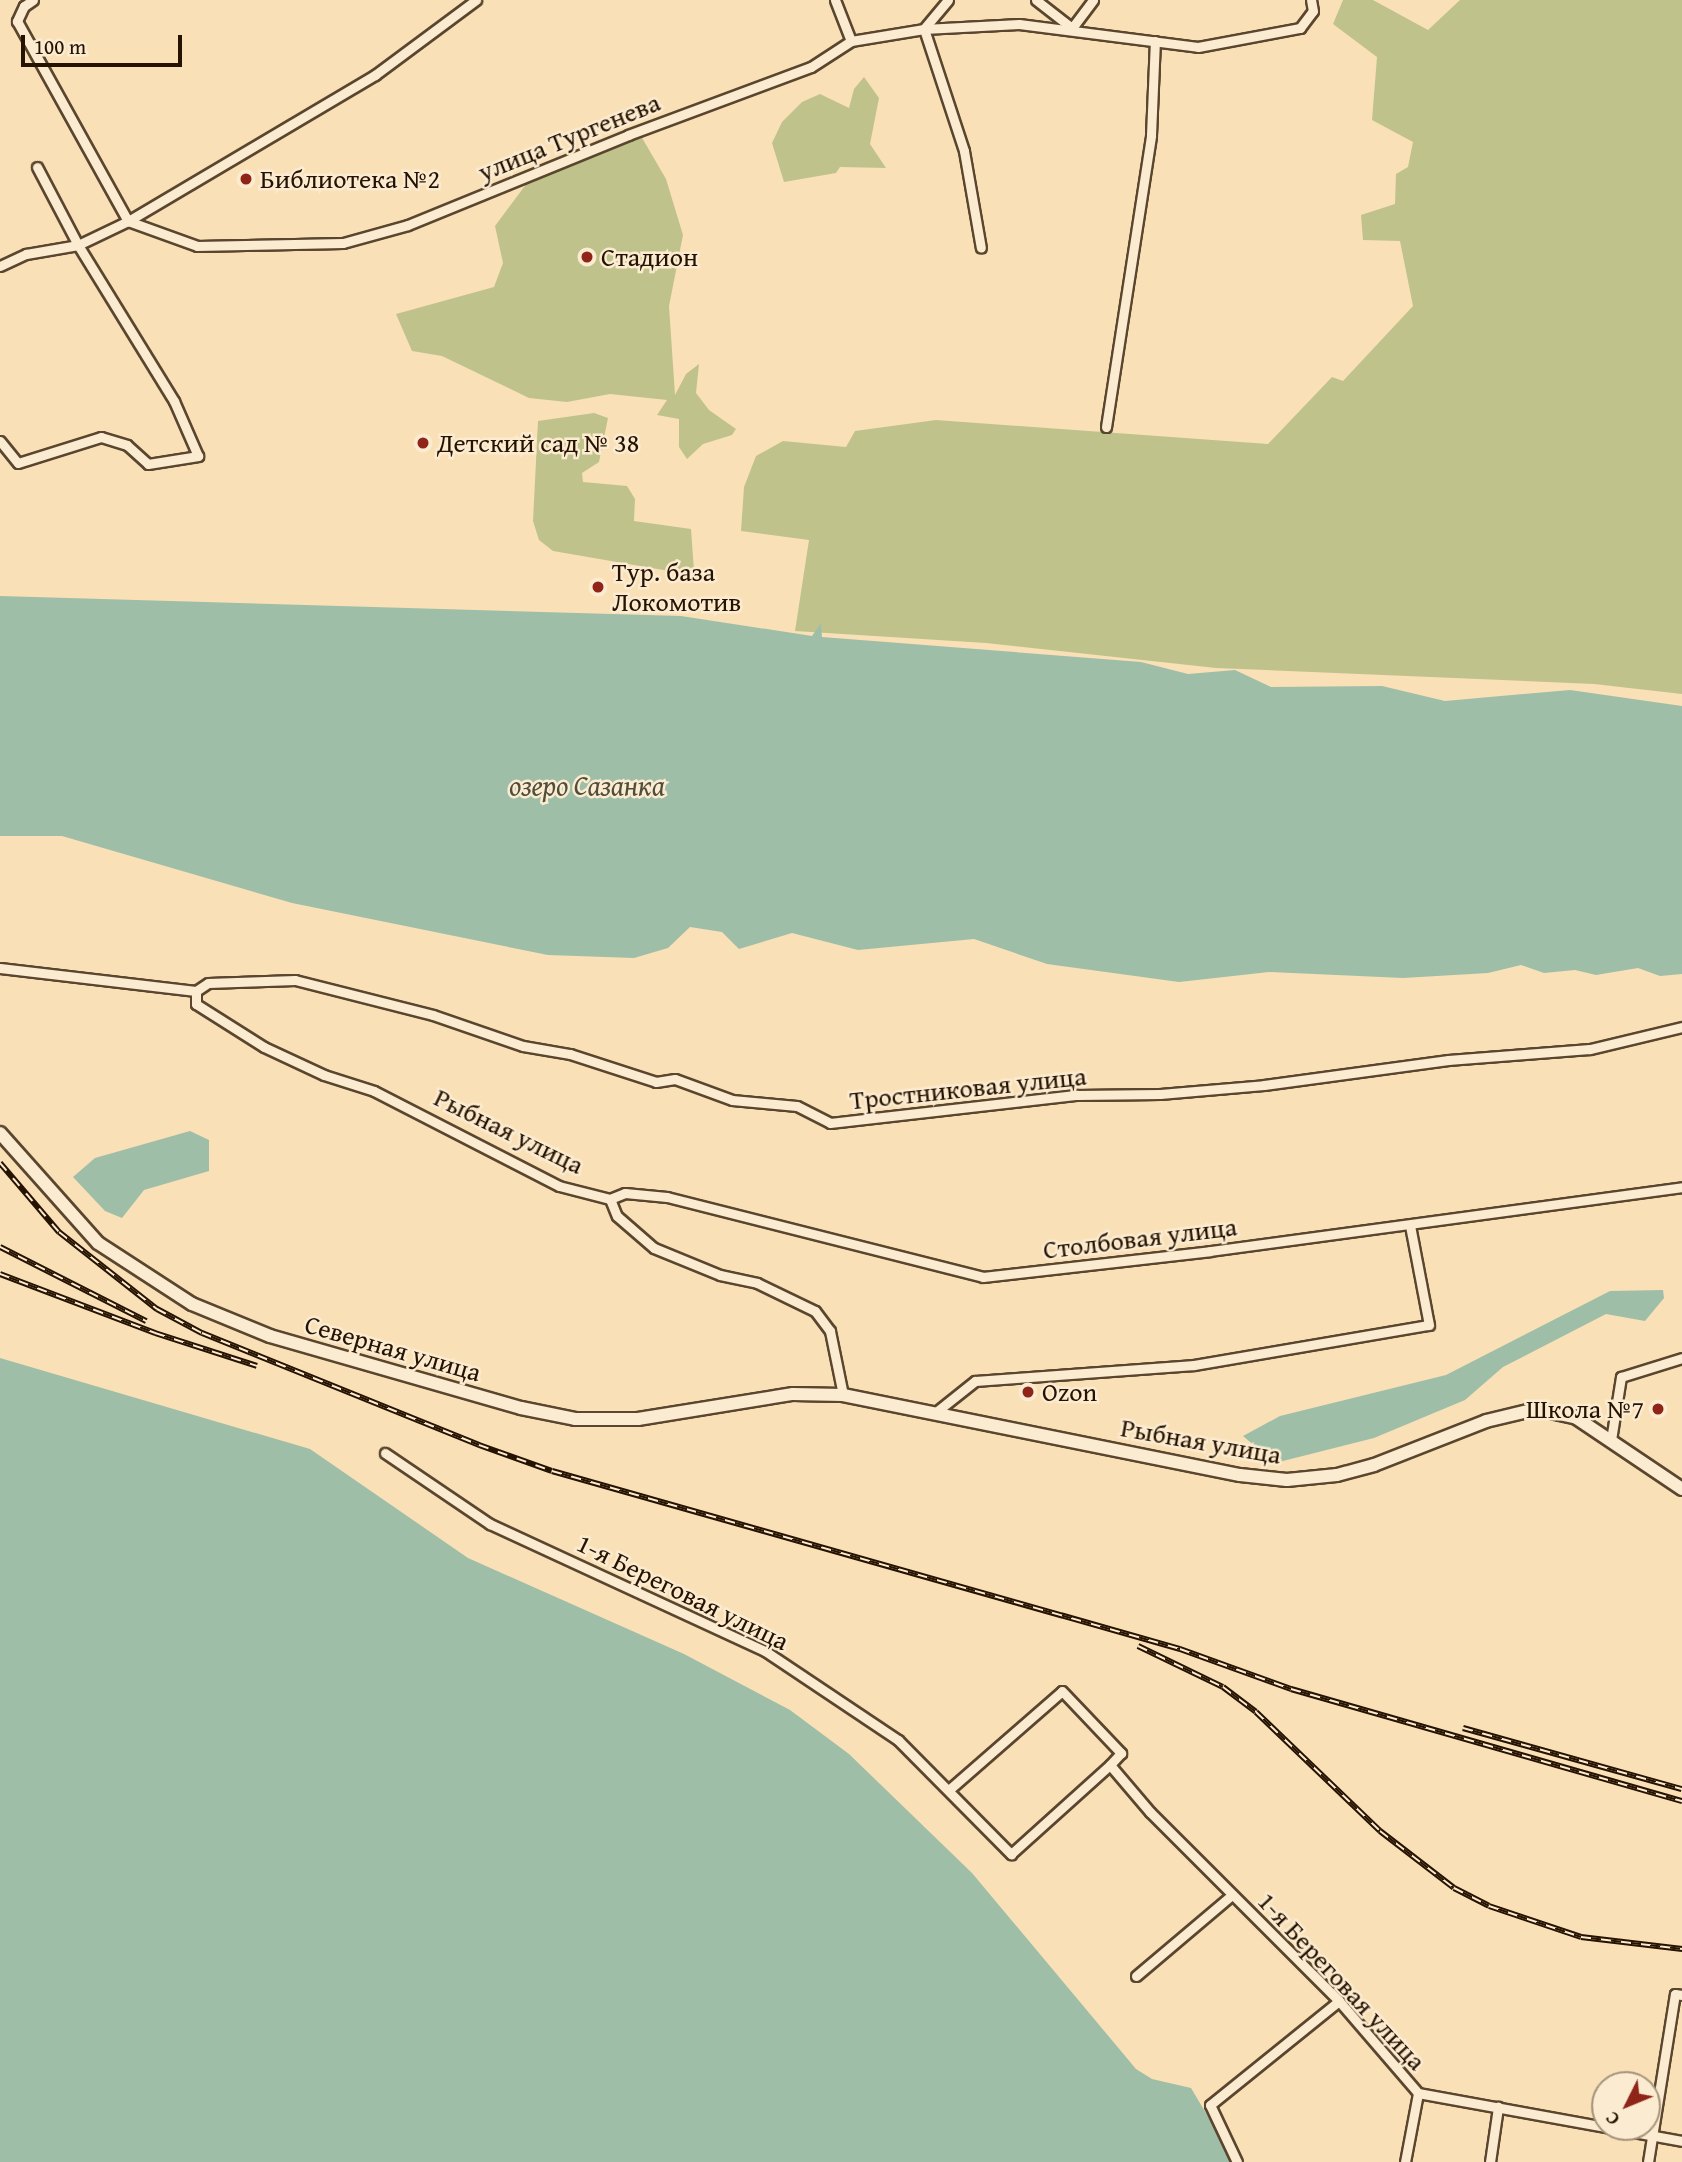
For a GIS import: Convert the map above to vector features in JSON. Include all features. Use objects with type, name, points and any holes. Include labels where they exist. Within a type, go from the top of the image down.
[{"type":"street","points":[[33,0],[24,6],[17,22],[128,221]]},
{"type":"street","points":[[0,266],[26,254],[78,245],[128,221],[375,75],[476,0]]},
{"type":"street","points":[[924,29],[948,0]]},
{"type":"street","points":[[1036,0],[1072,28]]},
{"type":"street","points":[[1072,28],[1093,0]]},
{"type":"street","points":[[839,1],[851,41],[924,29],[1018,24],[1072,28],[1198,47],[1300,29],[1313,11],[1311,0]]},
{"type":"street","points":[[924,29],[964,151],[981,248]]},
{"type":"street","name":"улица Тургенева","points":[[128,221],[197,246],[343,243],[408,225],[628,135],[811,67],[851,41]]},
{"type":"street","points":[[1106,427],[1150,135],[1156,41]]},
{"type":"street","points":[[0,441],[18,463],[101,437],[127,445],[148,464],[198,456],[174,401],[78,245],[37,167]]},
{"type":"street","points":[[0,968],[196,991]]},
{"type":"street","name":"Тростниковая улица","points":[[196,991],[208,983],[295,979],[433,1014],[523,1046],[570,1054],[656,1082],[675,1079],[732,1100],[797,1106],[830,1123],[1077,1095],[1160,1094],[1264,1085],[1448,1060],[1590,1049],[1682,1027]]},
{"type":"street","name":"Рыбная улица","points":[[196,991],[197,1004],[264,1047],[324,1075],[374,1091],[559,1186],[610,1199]]},
{"type":"street","name":"Северная улица","points":[[0,1133],[99,1243],[192,1304],[270,1336],[521,1408],[575,1419],[677,1415],[793,1394],[843,1395]]},
{"type":"street","name":"Столбовая улица","points":[[610,1199],[625,1193],[667,1197],[983,1277],[1410,1225],[1682,1187]]},
{"type":"street","points":[[610,1199],[617,1216],[654,1248],[720,1275],[757,1283],[815,1311],[830,1331],[843,1395]]},
{"type":"street","points":[[936,1412],[975,1381],[1194,1365],[1429,1325],[1410,1225]]},
{"type":"street","points":[[1611,1440],[1621,1377],[1682,1357]]},
{"type":"street","name":"Рыбная улица","points":[[843,1395],[1240,1475],[1287,1480],[1337,1475],[1374,1465],[1486,1421],[1536,1409],[1575,1417],[1611,1440],[1660,1478],[1682,1489]]},
{"type":"street","name":"1-я Береговая улица","points":[[385,1453],[490,1524],[765,1651],[872,1720],[951,1788],[1011,1854],[1110,1765],[1232,1895],[1339,2001],[1418,2092],[1591,2124]]},
{"type":"street","points":[[951,1788],[1062,1690],[1121,1753],[1110,1765]]},
{"type":"street","points":[[1136,1976],[1232,1895]]},
{"type":"street","points":[[1661,2080],[1675,1994],[1682,1995]]},
{"type":"street","points":[[1237,2162],[1211,2115],[1210,2105],[1339,2001]]},
{"type":"street","points":[[1405,2162],[1418,2092]]},
{"type":"street","points":[[1490,2162],[1498,2106]]},
{"type":"street","name":"1-я Береговая улица","points":[[1661,2138],[1682,2141]]},
{"type":"street","points":[[1648,2162],[1651,2141]]},
{"type":"green space","points":[[1343,0],[1373,0],[1428,30],[1460,0],[1682,0],[1682,694],[1594,684],[1216,668],[986,643],[795,631],[809,540],[741,531],[744,487],[756,456],[783,441],[846,447],[855,431],[936,420],[1268,444],[1332,377],[1343,381],[1413,306],[1400,241],[1363,240],[1361,215],[1395,204],[1396,174],[1408,167],[1413,142],[1372,120],[1377,57],[1333,24]]},
{"type":"green space","points":[[864,77],[879,98],[870,144],[886,168],[840,167],[836,173],[784,182],[772,143],[782,122],[802,102],[820,94],[849,108],[854,89]]},
{"type":"green space","points":[[641,136],[666,179],[683,235],[669,306],[675,395],[686,374],[699,364],[696,393],[709,410],[736,429],[732,435],[703,444],[687,459],[679,447],[679,419],[657,415],[667,400],[610,394],[567,402],[529,398],[442,356],[412,351],[396,314],[494,287],[503,263],[495,226],[527,183]]},
{"type":"green space","points":[[594,413],[608,418],[599,462],[582,473],[583,482],[627,486],[635,499],[634,521],[691,529],[694,571],[675,572],[553,551],[539,540],[533,521],[538,421]]},
{"type":"water","name":"озеро Сазанка","points":[[0,596],[681,616],[812,636],[821,623],[822,637],[1141,662],[1188,674],[1235,670],[1271,687],[1382,686],[1445,701],[1570,690],[1682,706],[1682,974],[1660,976],[1638,968],[1596,975],[1575,970],[1544,973],[1521,965],[1488,973],[1403,978],[1269,972],[1179,982],[1047,964],[974,939],[858,950],[792,933],[739,949],[722,932],[690,927],[668,948],[634,958],[548,955],[292,903],[62,836],[0,836]]},
{"type":"water","points":[[190,1131],[209,1140],[209,1171],[144,1190],[122,1218],[105,1211],[73,1177],[95,1158]]},
{"type":"water","points":[[1663,1290],[1664,1298],[1645,1321],[1606,1314],[1503,1367],[1465,1400],[1374,1438],[1275,1463],[1243,1436],[1280,1416],[1446,1375],[1610,1291]]},
{"type":"water","points":[[0,1358],[310,1449],[468,1558],[684,1654],[790,1710],[849,1754],[972,1873],[1136,2069],[1152,2079],[1191,2088],[1235,2162],[0,2162]]},
{"type":"railway","points":[[0,1163],[59,1232],[157,1309],[202,1333],[479,1445],[552,1471],[1180,1649],[1291,1689],[1682,1801]]},
{"type":"railway","points":[[0,1247],[146,1321]]},
{"type":"railway","points":[[0,1274],[155,1333],[257,1366]]},
{"type":"railway","points":[[1138,1646],[1223,1687],[1256,1712],[1380,1831],[1454,1888],[1489,1906],[1581,1937],[1682,1949]]},
{"type":"railway","points":[[1463,1728],[1682,1789]]},
{"type":"place","name":"Библиотека №2","points":[[246,179]]},
{"type":"place","name":"Стадион","points":[[587,257]]},
{"type":"place","name":"Детский сад № 38","points":[[423,443]]},
{"type":"place","name":"Тур. база Локомотив","points":[[598,587]]},
{"type":"place","name":"Ozon","points":[[1028,1392]]},
{"type":"place","name":"Школа №7","points":[[1658,1409]]}]
